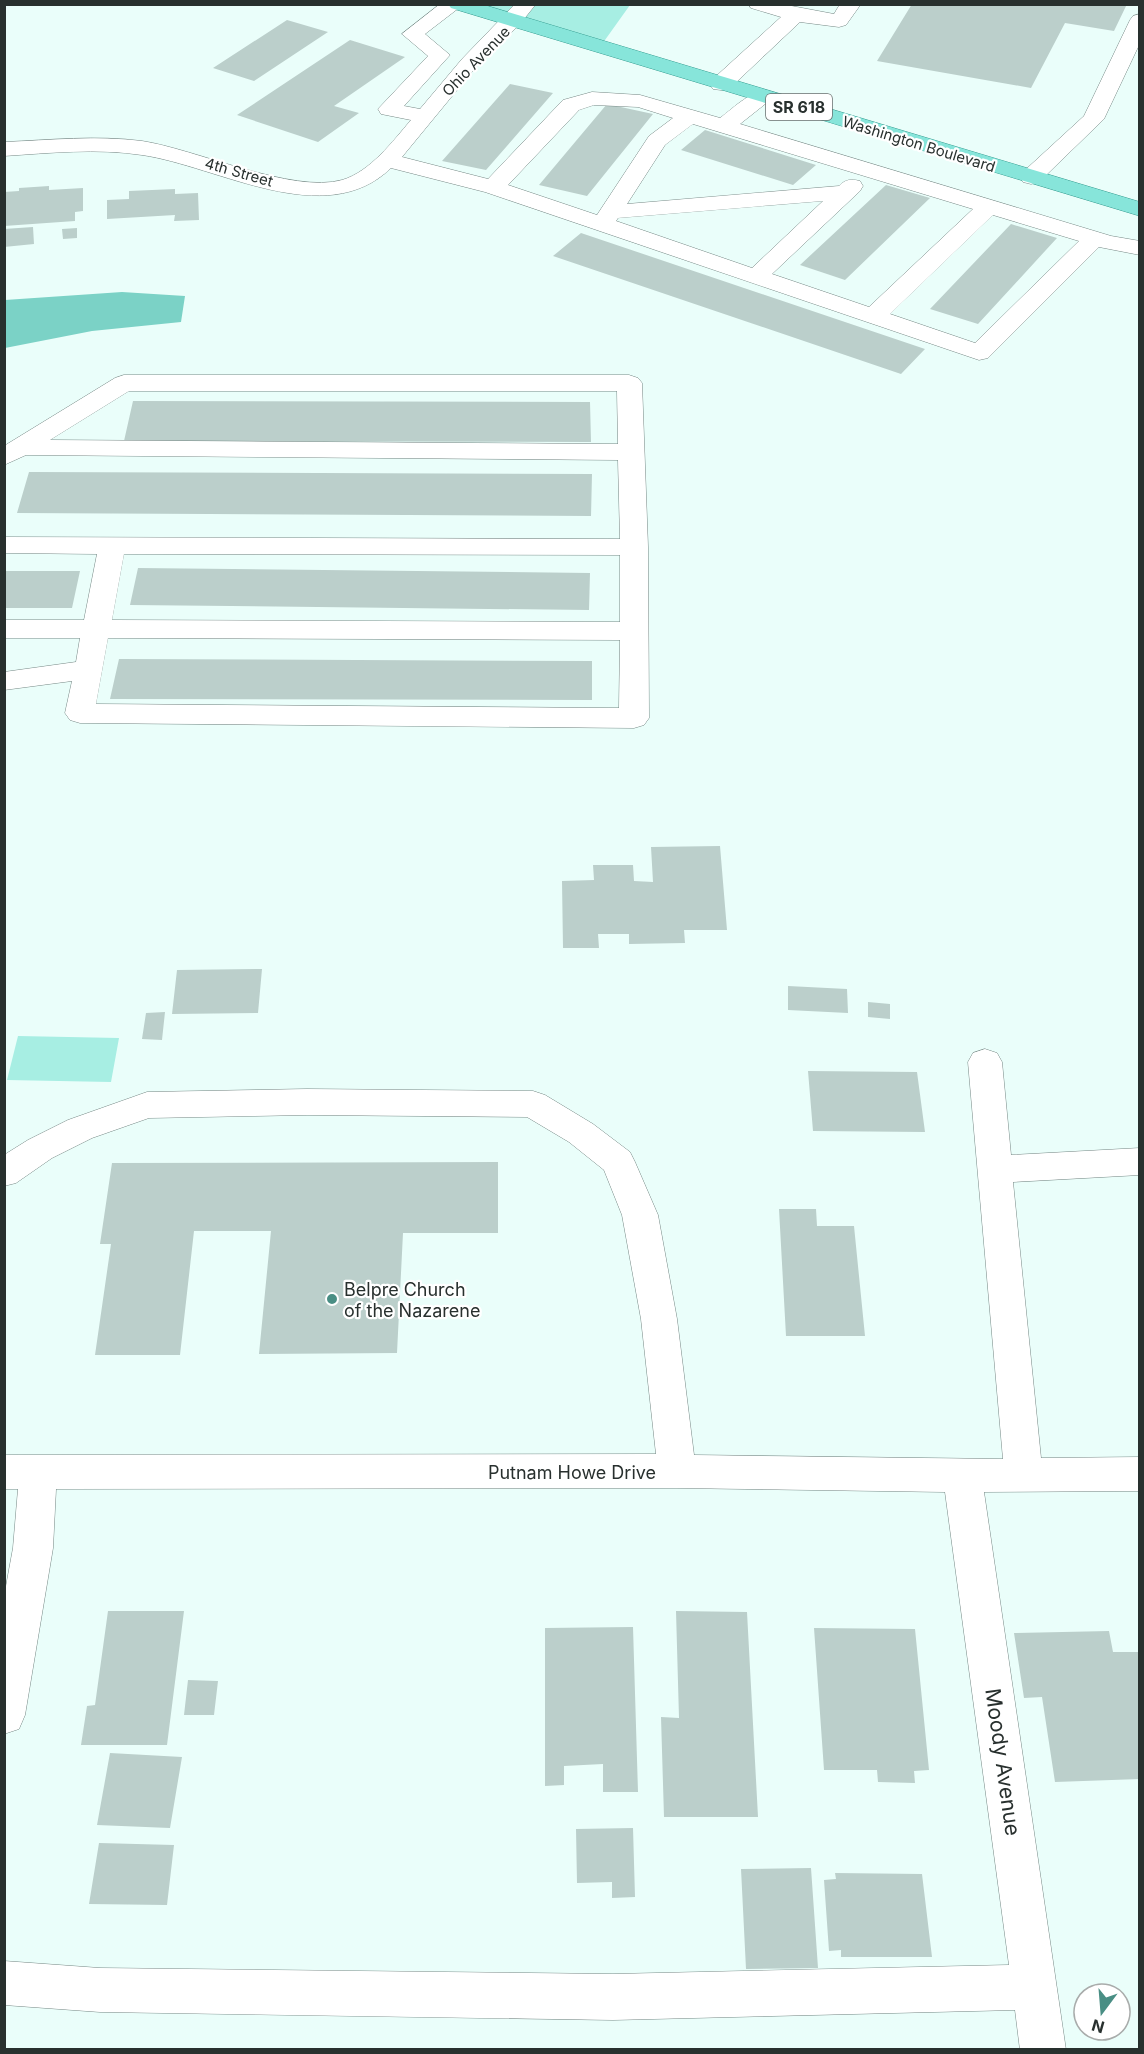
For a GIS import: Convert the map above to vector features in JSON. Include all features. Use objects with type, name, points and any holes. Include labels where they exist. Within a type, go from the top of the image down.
[{"type":"main road","name":"Washington Boulevard","points":[[456,4],[520,13],[720,84],[1140,209]]},
{"type":"street","points":[[431,108],[389,110],[440,55],[412,34],[456,4]]},
{"type":"street","points":[[758,4],[795,15],[839,21],[851,4]]},
{"type":"street","name":"Ohio Avenue","points":[[431,108],[470,63],[520,13]]},
{"type":"street","points":[[720,84],[795,15]]},
{"type":"street","points":[[1031,177],[1093,119],[1140,20]]},
{"type":"street","points":[[723,126],[763,97]]},
{"type":"street","points":[[493,187],[571,105],[592,98],[640,101],[1095,238],[1140,248]]},
{"type":"street","name":"4th Street","points":[[4,149],[70,146],[141,148],[193,159],[288,186],[320,190],[352,185],[370,175],[431,108]]},
{"type":"street","points":[[606,218],[657,141],[689,116]]},
{"type":"street","points":[[386,160],[440,172],[606,218],[756,277],[979,353],[1095,238]]},
{"type":"street","points":[[756,277],[869,170]]},
{"type":"street","points":[[606,218],[846,192]]},
{"type":"street","points":[[873,316],[989,206]]},
{"type":"street","points":[[12,452],[124,383],[629,383],[634,547],[634,718],[81,712],[112,544]]},
{"type":"street","points":[[12,452],[631,452]]},
{"type":"street","points":[[4,545],[634,547]]},
{"type":"street","points":[[4,629],[634,631]]},
{"type":"street","points":[[4,681],[88,669]]},
{"type":"street","points":[[985,1062],[1015,1403],[1024,1475]]},
{"type":"street","points":[[4,1173],[40,1149],[80,1130],[147,1105],[307,1102],[533,1104],[581,1133],[618,1162],[640,1215],[659,1319],[677,1471]]},
{"type":"street","points":[[994,1170],[1140,1161]]},
{"type":"street","name":"Putnam Howe Drive","points":[[21,1472],[677,1471],[962,1476],[1140,1474]]},
{"type":"street","points":[[4,1714],[33,1548],[21,1472]]},
{"type":"street","name":"Moody Avenue","points":[[962,1476],[1043,2049]]},
{"type":"street","points":[[4,1983],[100,1990],[613,1997],[1034,1987]]},
{"type":"green space","points":[[458,5],[630,5],[600,47]]},
{"type":"green space","points":[[18,1036],[119,1038],[111,1082],[7,1080]]},
{"type":"water","points":[[122,292],[185,296],[181,322],[92,331],[5,348],[5,300]]},
{"type":"building","points":[[912,4],[1127,4],[1114,31],[1065,23],[1031,88],[877,61]]},
{"type":"building","points":[[287,20],[328,32],[254,81],[213,68]]},
{"type":"building","points":[[350,40],[405,57],[334,106],[359,113],[318,142],[237,115]]},
{"type":"building","points":[[510,84],[553,93],[486,170],[442,161]]},
{"type":"building","points":[[607,104],[653,114],[587,196],[539,185]]},
{"type":"building","points":[[705,130],[816,165],[793,185],[681,150]]},
{"type":"building","points":[[886,185],[930,198],[845,280],[800,265]]},
{"type":"building","points":[[49,186],[49,190],[83,188],[83,211],[75,212],[75,221],[4,226],[4,192],[19,191],[19,188]]},
{"type":"building","points":[[175,189],[175,194],[198,193],[199,220],[174,221],[175,215],[107,219],[107,200],[129,199],[129,191]]},
{"type":"building","points":[[1011,224],[1057,238],[978,324],[930,309]]},
{"type":"building","points":[[33,227],[34,244],[4,247],[4,229]]},
{"type":"building","points":[[77,228],[77,238],[63,239],[62,229]]},
{"type":"building","points":[[581,233],[925,349],[901,374],[553,256]]},
{"type":"building","points":[[133,401],[590,402],[591,442],[124,441]]},
{"type":"building","points":[[29,472],[592,474],[591,516],[17,513]]},
{"type":"building","points":[[138,568],[590,573],[589,610],[130,605]]},
{"type":"building","points":[[4,571],[80,571],[72,608],[4,608]]},
{"type":"building","points":[[119,659],[592,661],[592,700],[110,699]]},
{"type":"building","points":[[720,846],[727,930],[684,930],[685,943],[629,944],[629,934],[598,934],[599,948],[563,948],[562,881],[594,880],[593,865],[633,865],[634,881],[653,882],[651,847]]},
{"type":"building","points":[[262,969],[258,1013],[172,1014],[177,970]]},
{"type":"building","points":[[788,986],[847,989],[848,1013],[788,1010]]},
{"type":"building","points":[[868,1002],[890,1004],[890,1019],[868,1017]]},
{"type":"building","points":[[165,1012],[162,1040],[142,1039],[146,1013]]},
{"type":"building","points":[[808,1071],[917,1072],[925,1132],[813,1131]]},
{"type":"building","name":"Belpre Church of the Nazarene","points":[[498,1162],[498,1233],[403,1233],[397,1353],[259,1354],[271,1231],[194,1231],[180,1355],[95,1355],[111,1244],[100,1244],[112,1163]]},
{"type":"building","points":[[779,1209],[816,1209],[817,1226],[854,1226],[865,1336],[786,1336]]},
{"type":"building","points":[[108,1611],[184,1611],[167,1745],[81,1745],[87,1706],[95,1705]]},
{"type":"building","points":[[676,1611],[747,1612],[758,1817],[664,1817],[661,1717],[679,1718]]},
{"type":"building","points":[[633,1627],[638,1792],[603,1792],[603,1764],[564,1766],[564,1785],[545,1786],[545,1628]]},
{"type":"building","points":[[814,1628],[915,1629],[929,1770],[914,1771],[915,1783],[878,1782],[877,1770],[824,1770]]},
{"type":"building","points":[[1109,1631],[1113,1652],[1140,1652],[1140,1779],[1055,1782],[1042,1697],[1024,1698],[1014,1633]]},
{"type":"building","points":[[188,1680],[218,1681],[214,1715],[184,1715]]},
{"type":"building","points":[[110,1753],[182,1757],[170,1828],[97,1825]]},
{"type":"building","points":[[633,1828],[635,1897],[612,1898],[612,1882],[577,1883],[576,1829]]},
{"type":"building","points":[[99,1843],[174,1845],[167,1905],[89,1904]]},
{"type":"building","points":[[811,1868],[818,1968],[746,1969],[741,1869]]},
{"type":"building","points":[[835,1873],[922,1874],[932,1957],[841,1957],[841,1950],[829,1951],[824,1880],[836,1879]]},
{"type":"place","name":"Belpre Church of the Nazarene","points":[[332,1299]]}]
